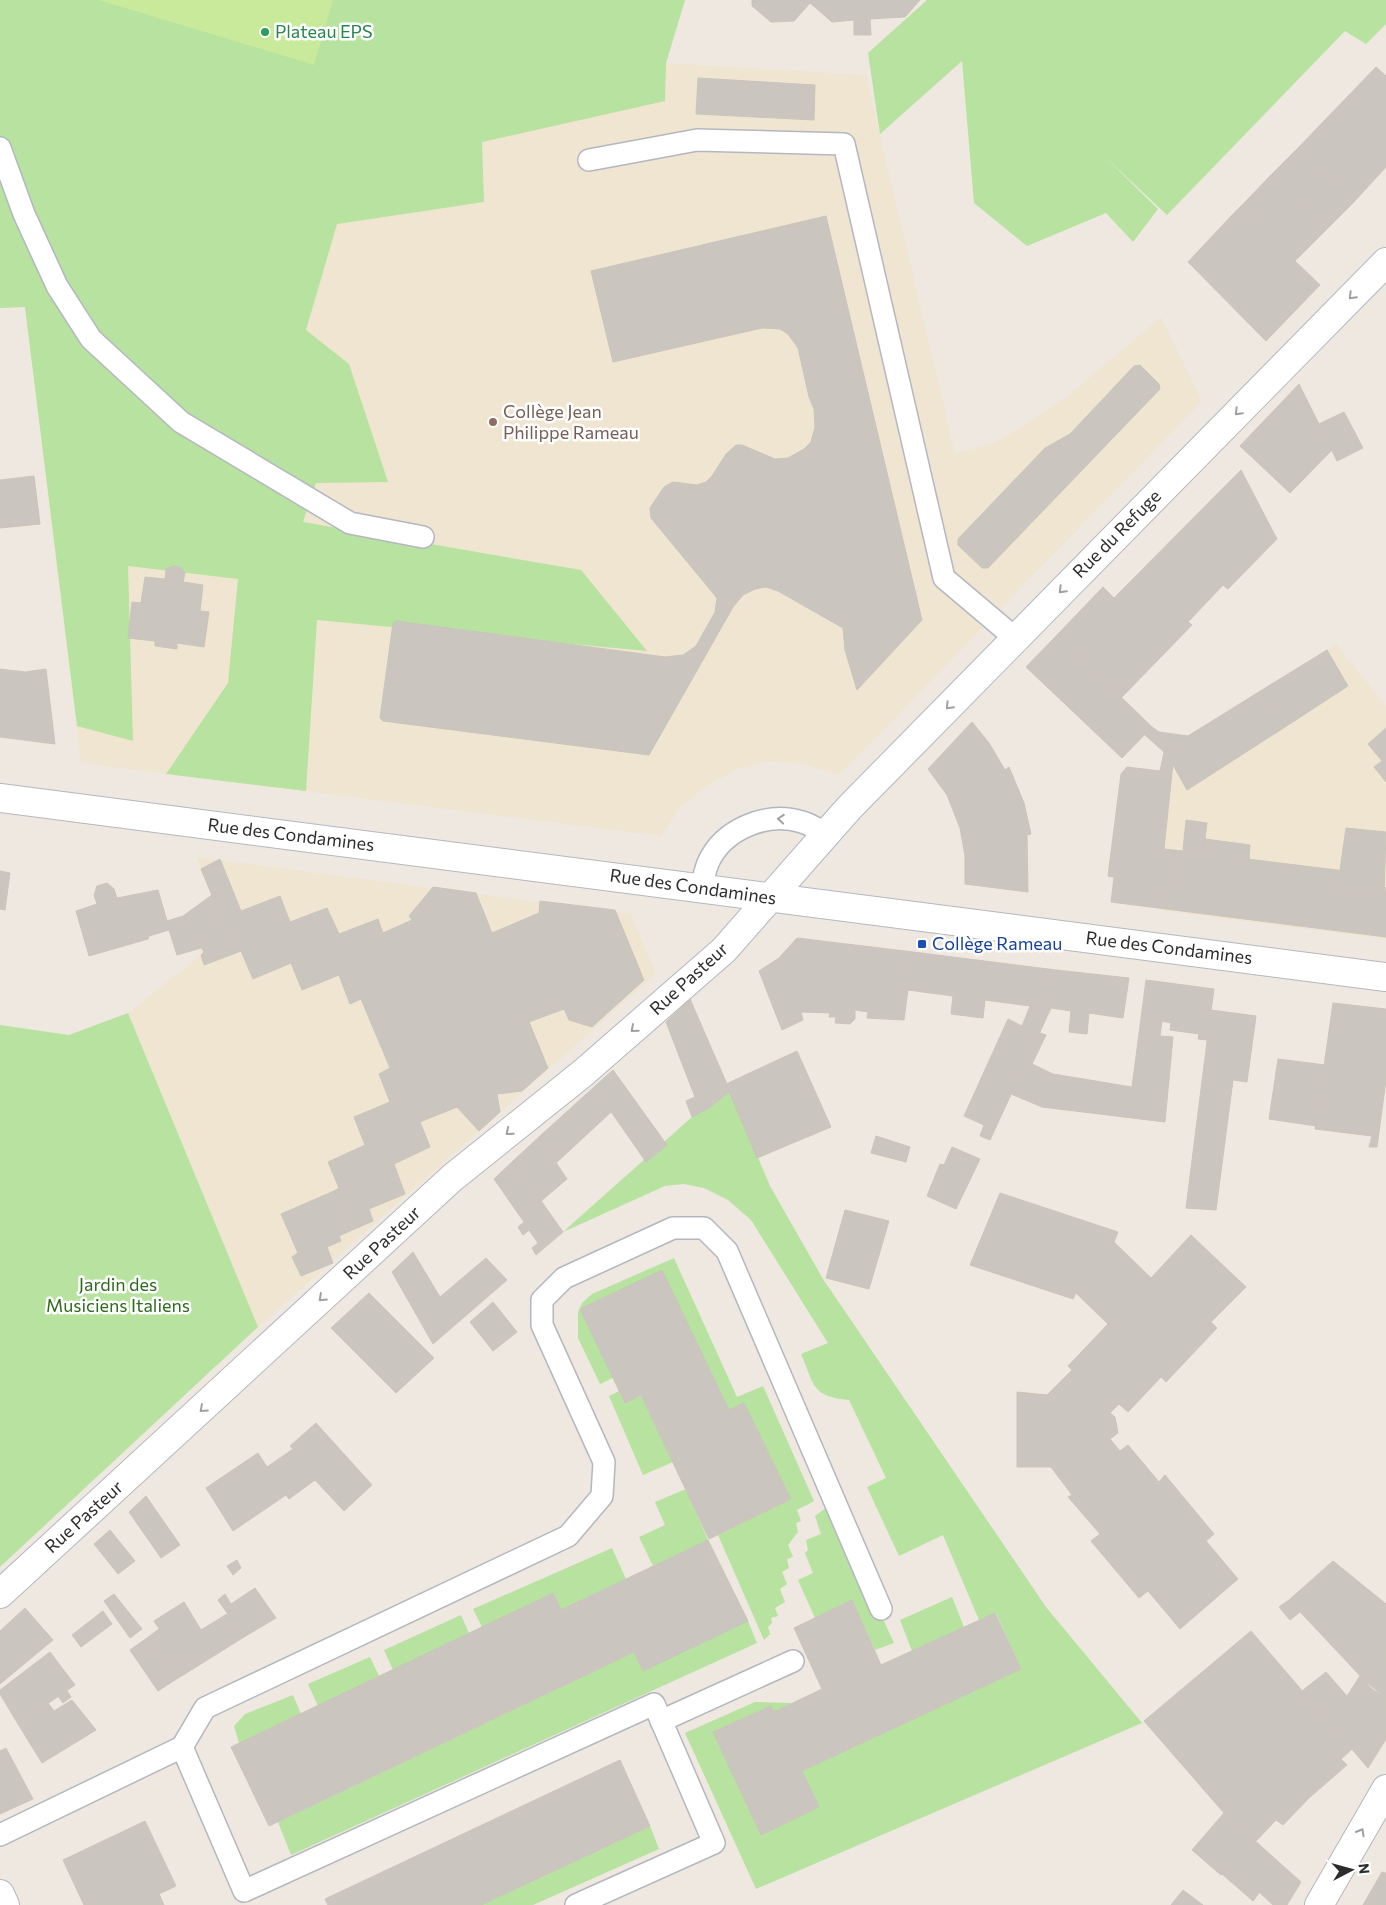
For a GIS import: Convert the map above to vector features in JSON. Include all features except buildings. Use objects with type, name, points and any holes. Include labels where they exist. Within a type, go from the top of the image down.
[{"type":"street","name":"Rue du Refuge","points":[[826,834],[1015,638],[1386,262]]},
{"type":"street","name":"Rue des Condamines","points":[[0,798],[1386,977]]},
{"type":"street","name":"Rue Pasteur","points":[[0,1594],[452,1178],[583,1072],[724,950],[826,834]]},
{"type":"street","points":[[1319,1905],[1386,1789]]},
{"type":"street","points":[[0,1894],[5,1905]]},
{"type":"lane","points":[[589,160],[697,140],[844,144],[944,578],[1015,638]]},
{"type":"lane","points":[[0,148],[24,214],[57,286],[91,339],[146,390],[181,422],[350,523],[423,537]]},
{"type":"lane","points":[[700,889],[708,862],[725,840],[748,824],[775,818],[802,822],[826,834]]},
{"type":"lane","points":[[0,1835],[182,1747],[205,1708],[568,1536],[585,1519],[602,1496],[604,1462],[542,1325],[542,1300],[564,1278],[673,1228],[704,1228],[727,1251],[881,1609]]},
{"type":"lane","points":[[661,1721],[793,1662]]},
{"type":"lane","points":[[182,1747],[244,1891],[654,1704],[714,1843],[576,1905]]},
{"type":"shaded area","name":"Collège Jean Philippe Rameau","points":[[0,0],[685,0],[666,63],[866,75],[955,453],[997,442],[1064,399],[1161,317],[1202,401],[840,775],[803,764],[770,761],[738,769],[706,786],[680,808],[661,836],[81,763],[25,307],[0,308]]},
{"type":"shaded area","points":[[1336,644],[1386,706],[1386,939],[1164,911],[1172,850],[1164,849],[1176,744],[1160,733],[1188,736]]},
{"type":"shaded area","points":[[196,857],[631,914],[656,974],[258,1327],[128,1013],[201,955],[186,919],[213,895]]},
{"type":"green space","points":[[0,0],[685,0],[666,63],[665,101],[482,142],[484,202],[337,224],[306,330],[349,364],[388,482],[316,483],[303,522],[581,570],[647,651],[317,620],[306,791],[166,774],[228,683],[238,579],[128,566],[133,741],[77,726],[25,307],[0,308]]},
{"type":"green space","name":"Plateau EPS","points":[[99,0],[333,0],[314,65]]},
{"type":"green space","points":[[927,0],[1386,0],[1386,24],[1366,44],[1345,31],[1167,215],[1103,155],[1158,209],[1133,242],[1106,213],[1027,246],[974,203],[962,61],[880,134],[868,53]]},
{"type":"green space","name":"Jardin des Musiciens Italiens","points":[[128,1013],[258,1327],[0,1567],[0,1025],[69,1035]]},
{"type":"green space","points":[[730,1091],[770,1186],[823,1279],[1046,1607],[1142,1723],[756,1889],[685,1733],[755,1702],[792,1703],[774,1712],[771,1706],[714,1732],[761,1835],[819,1807],[802,1771],[1021,1669],[996,1613],[979,1620],[943,1535],[899,1556],[867,1487],[886,1478],[849,1400],[827,1396],[816,1388],[801,1354],[828,1343],[751,1220],[728,1200],[704,1188],[684,1184],[665,1186],[563,1232],[692,1117],[709,1108]]},
{"type":"green space","points":[[674,1258],[737,1397],[763,1386],[814,1501],[797,1510],[801,1521],[796,1523],[798,1532],[788,1545],[793,1557],[787,1559],[789,1568],[782,1572],[787,1584],[780,1589],[785,1602],[775,1608],[778,1616],[771,1618],[772,1623],[768,1627],[770,1634],[764,1640],[718,1535],[791,1499],[744,1403],[729,1410],[581,1309],[613,1378],[600,1384],[578,1338],[578,1312],[582,1303],[592,1294]]},
{"type":"green space","points":[[619,1391],[625,1403],[641,1395],[673,1462],[643,1475],[609,1396]]},
{"type":"green space","points":[[686,1489],[708,1540],[653,1566],[639,1537],[665,1525],[655,1502]]},
{"type":"green space","points":[[830,1505],[894,1643],[875,1650],[852,1600],[815,1618],[798,1580],[813,1573],[805,1553],[808,1550],[806,1540],[821,1534],[815,1516]]},
{"type":"green space","points":[[612,1548],[626,1579],[561,1610],[553,1593],[482,1627],[473,1609]]},
{"type":"green space","points":[[952,1597],[964,1627],[912,1651],[900,1620]]},
{"type":"green space","points":[[461,1615],[469,1633],[393,1670],[384,1650]]},
{"type":"green space","points":[[748,1621],[757,1643],[291,1855],[278,1822],[634,1652],[643,1670]]},
{"type":"green space","points":[[370,1657],[379,1676],[318,1706],[308,1684]]},
{"type":"green space","points":[[293,1695],[301,1714],[239,1743],[234,1726],[245,1714]]},
{"type":"green space","points":[[650,1826],[659,1849],[533,1905],[481,1905]]},
{"type":"place","name":"Plateau EPS","points":[[265,32]]},
{"type":"place","name":"Collège Jean Philippe Rameau","points":[[493,422]]},
{"type":"place","name":"Collège Rameau","points":[[922,944]]}]
